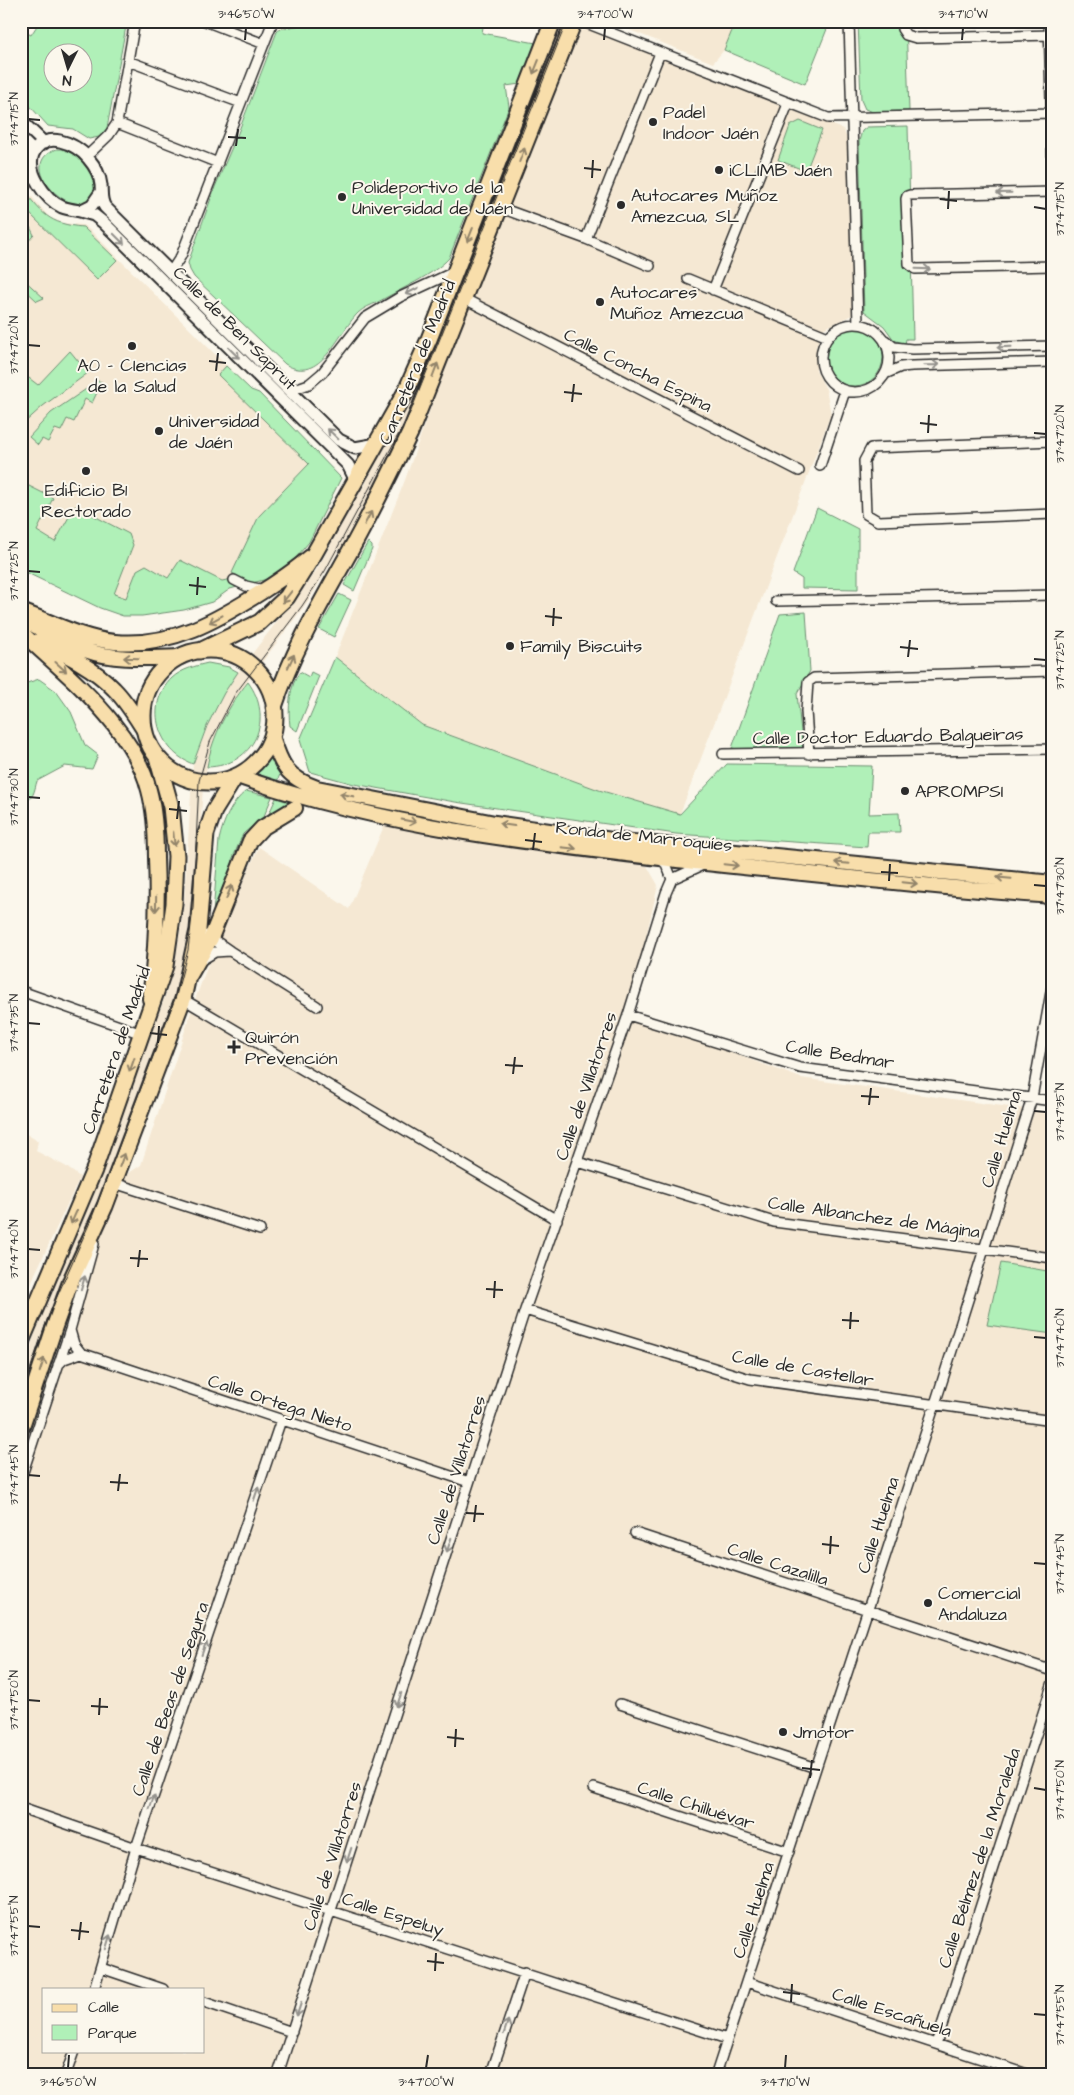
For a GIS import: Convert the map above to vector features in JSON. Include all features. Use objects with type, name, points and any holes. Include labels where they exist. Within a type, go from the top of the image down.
[{"type":"highway","name":"Carretera de Madrid","points":[[200,651],[260,622],[279,606],[292,590],[314,554],[377,444],[412,380],[553,21]]},
{"type":"highway","name":"Carretera de Madrid","points":[[274,707],[288,667],[304,634],[379,498],[410,434],[574,21]]},
{"type":"highway","points":[[21,1428],[70,1286],[114,1183],[183,999],[205,934],[206,834],[214,811],[236,776],[260,757],[272,736],[274,707],[265,682],[248,664],[226,653],[200,651],[180,657],[161,671],[148,690],[143,713],[144,730],[148,742],[157,757],[173,772],[194,780],[215,782],[236,776]]},
{"type":"highway","name":"Carretera de Madrid","points":[[21,1342],[25,1322],[94,1170],[165,966],[171,937],[176,856],[171,807],[157,757]]},
{"type":"main road","points":[[21,611],[91,636],[114,642],[142,642],[167,639],[210,622],[245,603],[295,570],[314,554]]},
{"type":"main road","points":[[21,619],[74,646],[100,654],[124,658],[180,657]]},
{"type":"main road","points":[[23,634],[69,656],[102,678],[123,698],[144,730]]},
{"type":"main road","points":[[23,634],[78,683],[114,724],[141,767],[149,788],[154,810],[157,881],[156,927],[148,1016]]},
{"type":"main road","name":"Ronda de Marroquíes","points":[[272,736],[280,760],[293,777],[301,782],[316,788],[436,813],[612,840],[1049,886]]},
{"type":"main road","name":"Ronda de Marroquíes","points":[[236,776],[320,802],[424,824],[561,847],[709,863],[1049,886]]},
{"type":"main road","points":[[205,934],[250,842],[262,828],[295,808]]},
{"type":"street","points":[[87,156],[109,136],[117,123],[135,21]]},
{"type":"street","points":[[205,21],[264,44]]},
{"type":"street","points":[[170,273],[181,256],[273,21]]},
{"type":"street","points":[[581,21],[788,104],[828,118],[852,119],[1052,113]]},
{"type":"street","points":[[849,21],[858,324]]},
{"type":"street","points":[[902,21],[902,29],[906,35],[916,38],[1051,35]]},
{"type":"street","points":[[1049,21],[1051,35],[1053,180]]},
{"type":"street","points":[[586,239],[660,53]]},
{"type":"street","points":[[128,61],[241,103]]},
{"type":"street","points":[[714,290],[788,104]]},
{"type":"street","points":[[21,121],[44,143]]},
{"type":"street","points":[[117,123],[218,163]]},
{"type":"street","points":[[21,139],[34,152]]},
{"type":"street","points":[[52,140],[66,142],[87,156],[98,175],[101,192],[92,205],[80,211],[61,207],[37,184],[32,166],[34,152],[44,143],[52,140]]},
{"type":"street","name":"Calle de Ben Saprut","points":[[101,192],[102,202],[105,207],[339,440],[347,446],[357,448],[377,444]]},
{"type":"street","points":[[1053,192],[910,195],[906,199],[909,264],[914,269],[1053,266]]},
{"type":"street","points":[[501,208],[586,239],[650,266]]},
{"type":"street","name":"Calle de Ben Saprut","points":[[80,211],[94,215],[104,224],[348,465],[356,481]]},
{"type":"street","name":"Calle de Ben Saprut","points":[[288,391],[309,384],[322,373],[365,318],[400,297],[456,271]]},
{"type":"street","points":[[688,279],[828,337]]},
{"type":"street","name":"Calle Concha Espina","points":[[463,298],[798,471]]},
{"type":"street","points":[[1053,346],[912,349],[894,347],[872,328],[858,324],[841,327],[828,337],[821,353],[823,371],[830,381],[845,391],[853,392],[868,389],[875,385],[885,374],[901,367],[1053,362]]},
{"type":"street","points":[[883,339],[889,360],[885,374]]},
{"type":"street","points":[[820,466],[845,391]]},
{"type":"street","points":[[1053,441],[870,448],[864,461],[866,514],[878,521],[1053,514]]},
{"type":"street","points":[[245,603],[245,596],[234,580],[246,586],[264,590]]},
{"type":"street","points":[[776,600],[1053,595]]},
{"type":"street","points":[[809,754],[806,711],[807,692],[808,682],[814,678],[1053,671]]},
{"type":"street","name":"Calle Doctor Eduardo Balgueiras","points":[[723,754],[1053,749]]},
{"type":"street","points":[[654,857],[666,864],[672,879],[709,863]]},
{"type":"street","name":"Calle de Villatorres","points":[[278,2074],[469,1482],[628,1015],[672,879]]},
{"type":"street","points":[[1049,886],[1053,905]]},
{"type":"street","points":[[205,934],[230,952],[318,1006]]},
{"type":"street","points":[[193,970],[215,952],[230,952]]},
{"type":"street","name":"Calle Huelma","points":[[716,2074],[935,1404],[1032,1098],[1053,981]]},
{"type":"street","points":[[21,991],[142,1034]]},
{"type":"street","points":[[183,999],[557,1220]]},
{"type":"street","name":"Calle Bedmar","points":[[628,1015],[800,1068],[1053,1100]]},
{"type":"street","name":"Calle Albanchez de Mágina","points":[[578,1162],[774,1222],[1053,1258]]},
{"type":"street","points":[[114,1183],[260,1230]]},
{"type":"street","points":[[21,1478],[70,1330],[105,1206]]},
{"type":"street","name":"Calle de Castellar","points":[[526,1310],[750,1379],[1053,1420]]},
{"type":"street","points":[[58,1365],[64,1359],[81,1354],[74,1344],[70,1330]]},
{"type":"street","name":"Calle Ortega Nieto","points":[[81,1354],[469,1482]]},
{"type":"street","name":"Calle de Beas de Segura","points":[[94,1988],[136,1848],[281,1420]]},
{"type":"street","name":"Calle Cazalilla","points":[[635,1533],[1053,1671]]},
{"type":"street","name":"Calle Bélmez de la Moraleda","points":[[936,2044],[1053,1682]]},
{"type":"street","points":[[620,1704],[816,1768]]},
{"type":"street","name":"Calle Chilluévar","points":[[594,1788],[789,1852]]},
{"type":"street","name":"Calle Espeluy","points":[[21,1808],[136,1848],[727,2038]]},
{"type":"street","points":[[101,1968],[160,1988]]},
{"type":"street","points":[[491,2074],[525,1972]]},
{"type":"street","name":"Calle Escañuela","points":[[746,1982],[1027,2074]]},
{"type":"street","points":[[205,2002],[292,2032]]},
{"type":"street","points":[[66,2074],[74,2052]]},
{"type":"shaded area","points":[[281,21],[325,21],[278,29]]},
{"type":"shaded area","points":[[559,21],[572,21],[409,425],[372,491],[362,519],[343,550],[339,549],[311,597],[242,689],[221,725],[208,761],[203,787],[198,861],[187,965],[138,1111],[35,1358],[41,1361],[21,1418],[21,1355],[27,1355],[46,1303],[44,1302],[74,1236],[167,991],[178,944],[184,902],[193,764],[207,727],[224,693],[238,672],[316,571],[331,544],[327,542],[357,486],[363,489],[373,467],[391,437],[388,433]]},
{"type":"shaded area","points":[[607,21],[839,21],[839,25],[828,24],[805,84],[724,50],[713,63]]},
{"type":"shaded area","points":[[581,25],[843,129],[850,145],[854,314],[823,329],[816,347],[816,371],[826,389],[831,414],[680,814],[599,790],[422,725],[335,657],[405,480],[481,265]]},
{"type":"shaded area","name":"Universidad de Jaén","points":[[21,184],[49,217],[62,223],[83,225],[90,230],[251,390],[259,393],[341,478],[309,542],[294,560],[283,569],[261,581],[230,589],[212,602],[184,610],[142,616],[123,616],[21,570]]},
{"type":"shaded area","points":[[384,826],[647,866],[658,885],[628,1015],[801,1078],[1053,1113],[1053,2074],[21,2074],[21,1457],[114,1183],[141,1165],[196,997],[223,925],[259,847],[349,909]]},
{"type":"shaded area","points":[[21,1131],[38,1141],[36,1151],[65,1166],[80,1177],[35,1274],[21,1312]]},
{"type":"green space","points":[[40,21],[127,21],[107,128],[99,137],[89,139],[73,129],[48,126],[21,96],[21,30],[31,35]]},
{"type":"green space","name":"Polideportivo de la Universidad de Jaén","points":[[325,21],[484,21],[482,33],[536,43],[520,84],[506,86],[509,107],[449,258],[425,276],[360,311],[318,363],[308,368],[297,369],[285,364],[194,277],[188,263],[215,187],[278,29]]},
{"type":"green space","points":[[736,21],[828,21],[827,29],[805,84],[724,50]]},
{"type":"green space","points":[[858,21],[906,21],[909,111],[873,112],[865,109],[861,100]]},
{"type":"green space","points":[[800,121],[822,130],[806,171],[778,160],[790,126]]},
{"type":"green space","points":[[908,126],[913,339],[906,339],[905,344],[894,340],[884,326],[864,311],[859,141],[862,131],[867,127]]},
{"type":"green space","points":[[57,149],[73,153],[92,172],[95,188],[93,196],[85,203],[74,203],[62,198],[51,189],[44,178],[41,167],[45,157]]},
{"type":"green space","points":[[21,187],[47,216],[62,223],[83,227],[117,260],[97,280],[21,205]]},
{"type":"green space","points":[[30,227],[34,235],[21,249],[21,238]]},
{"type":"green space","points":[[21,277],[44,298],[37,301],[21,286]]},
{"type":"green space","points":[[854,328],[870,333],[878,341],[883,357],[878,373],[870,381],[854,386],[838,381],[830,373],[825,357],[830,341],[838,333]]},
{"type":"green space","points":[[70,351],[88,373],[43,406],[22,425],[21,372],[38,385]]},
{"type":"green space","points":[[226,366],[251,390],[259,393],[341,478],[309,542],[294,560],[271,578],[230,589],[212,602],[184,610],[142,616],[123,616],[100,608],[21,570],[21,482],[53,498],[37,531],[55,542],[75,506],[129,534],[133,545],[114,594],[126,598],[137,570],[146,565],[168,578],[180,560],[222,581],[237,578],[238,576],[232,573],[259,516],[309,464],[218,375]]},
{"type":"green space","points":[[98,381],[102,382],[92,403],[85,399],[74,422],[67,419],[61,431],[55,429],[48,442],[42,439],[38,445],[29,437],[51,413]]},
{"type":"green space","points":[[817,508],[858,529],[858,589],[802,588],[802,579],[793,573]]},
{"type":"green space","points":[[368,542],[372,549],[354,591],[344,585]]},
{"type":"green space","points":[[339,594],[351,600],[334,637],[319,629]]},
{"type":"green space","points":[[806,612],[810,671],[797,694],[803,751],[751,751],[732,748],[780,614]]},
{"type":"green space","points":[[335,657],[422,725],[599,790],[680,814],[727,764],[872,766],[869,814],[899,813],[900,832],[868,832],[867,847],[676,834],[455,802],[354,784],[310,772],[300,740]]},
{"type":"green space","points":[[208,663],[229,667],[238,672],[224,693],[207,726],[193,764],[181,758],[164,739],[159,727],[158,702],[163,689],[172,678],[189,668]]},
{"type":"green space","points":[[300,672],[309,677],[311,672],[319,676],[297,731],[290,726],[289,705],[291,691]]},
{"type":"green space","points":[[39,679],[56,691],[71,712],[85,745],[98,755],[92,769],[65,766],[37,781],[31,798],[21,802],[21,685]]},
{"type":"green space","points":[[248,682],[256,696],[260,710],[260,724],[256,738],[248,749],[237,758],[224,765],[207,767],[209,755],[222,722]]},
{"type":"green space","points":[[272,754],[281,772],[276,784],[252,776]]},
{"type":"green space","points":[[246,791],[272,797],[264,816],[243,834],[232,860],[235,862],[212,926],[219,840],[225,820],[232,807]]},
{"type":"green space","points":[[276,798],[289,802],[289,804],[268,816]]},
{"type":"green space","points":[[1001,1263],[1053,1272],[1053,1334],[987,1325]]},
{"type":"tram line","points":[[21,1396],[48,1317],[91,1220],[176,996],[188,950],[193,908],[199,781],[210,742],[235,694],[302,606],[325,571],[411,411],[567,21]]},
{"type":"place","name":"Padel Indoor Jaén","points":[[653,122]]},
{"type":"place","name":"iCLIMB Jaén","points":[[719,170]]},
{"type":"place","name":"Polideportivo de la Universidad de Jaén","points":[[342,197]]},
{"type":"place","name":"Autocares Muñoz Amezcua, SL","points":[[621,205]]},
{"type":"place","name":"Autocares Muñoz Amezcua","points":[[600,302]]},
{"type":"place","name":"A0 - CIencias de la Salud","points":[[132,346]]},
{"type":"place","name":"Universidad de Jaén","points":[[159,431]]},
{"type":"place","name":"Edificio B1 Rectorado","points":[[86,471]]},
{"type":"place","name":"Family Biscuits","points":[[510,646]]},
{"type":"place","name":"APROMPSI","points":[[905,791]]},
{"type":"place","name":"Quirón Prevención","points":[[234,1047]]},
{"type":"place","name":"Comercial Andaluza","points":[[928,1603]]},
{"type":"place","name":"Jmotor","points":[[783,1732]]}]
